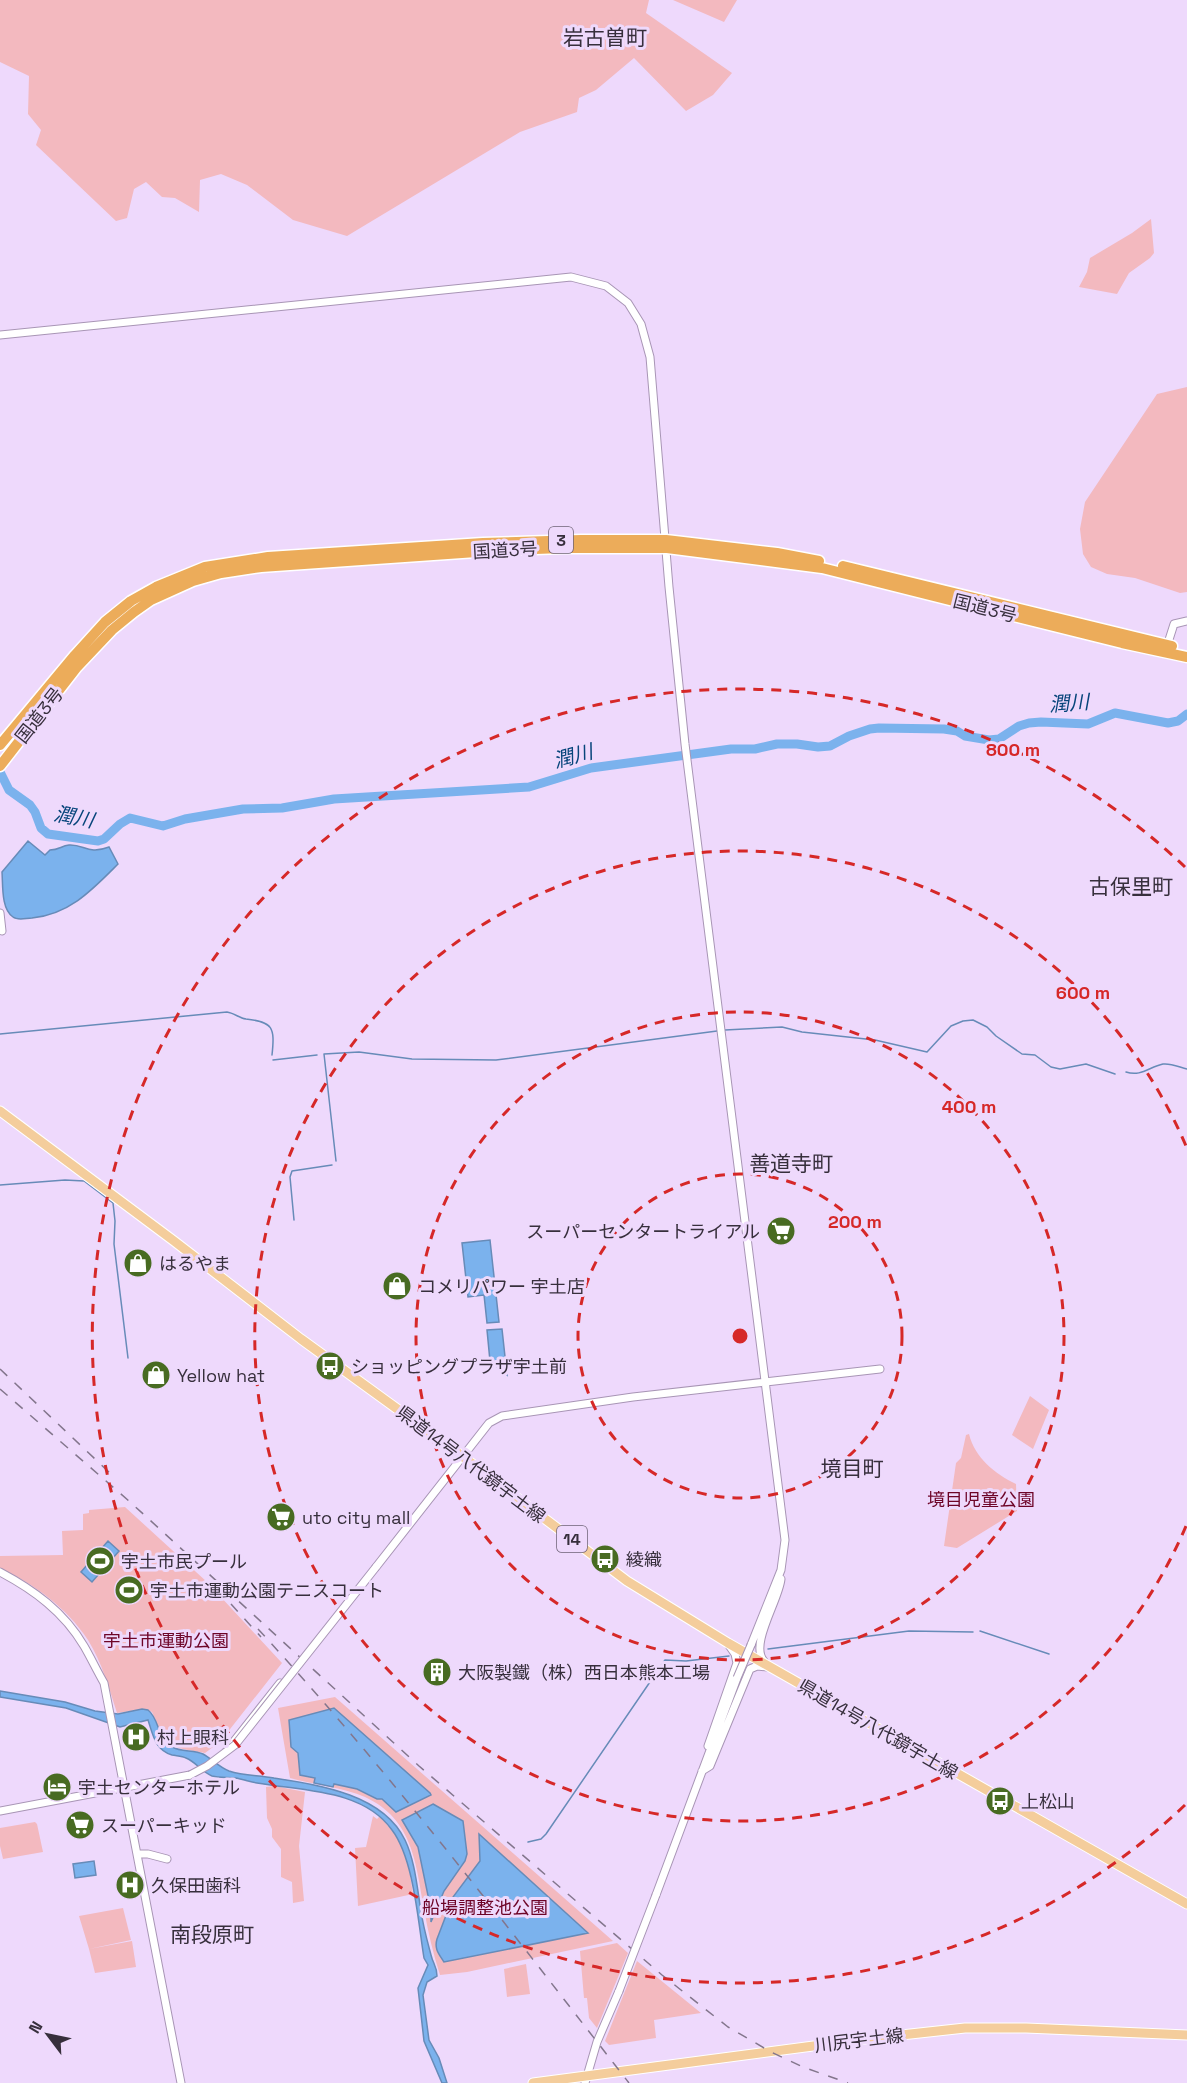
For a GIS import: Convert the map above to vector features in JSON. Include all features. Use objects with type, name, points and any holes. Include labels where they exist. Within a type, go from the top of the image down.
[{"type":"highway","name":"国道3号","points":[[0,745],[82,647],[105,622],[132,601],[156,587],[205,567],[268,558],[483,543],[580,540],[777,552],[865,570],[1183,652]]},
{"type":"highway","name":"国道3号","points":[[0,766],[77,667],[112,630],[151,600],[193,581],[221,573],[261,567],[563,548],[666,544]]},
{"type":"main road","name":"県道14号八代鏡宇土線","points":[[0,1111],[301,1339],[462,1456],[627,1581],[728,1644],[1187,1904]]},
{"type":"main road","name":"川尻宇土線","points":[[533,2083],[585,2080],[956,2029],[1026,2028],[1187,2035]]},
{"type":"street","points":[[0,335],[571,277],[598,283],[611,290],[628,303],[636,315],[650,357],[687,763],[785,1540],[780,1587],[759,1642],[761,1659],[770,1667]]},
{"type":"street","points":[[1166,648],[1174,624],[1187,621]]},
{"type":"street","points":[[0,913],[2,931]]},
{"type":"street","points":[[0,1811],[190,1775],[223,1755],[242,1736],[462,1456],[489,1424],[502,1416],[633,1397],[880,1369]]},
{"type":"street","points":[[585,2080],[597,2042],[619,1991],[737,1678],[781,1570]]},
{"type":"street","points":[[0,1572],[23,1584],[44,1599],[77,1635],[104,1683],[181,2083]]},
{"type":"street","points":[[707,1757],[707,1746],[712,1728],[736,1663],[735,1654],[728,1644]]},
{"type":"street","points":[[702,1772],[710,1766],[750,1669],[756,1666],[770,1667]]},
{"type":"street","points":[[223,1755],[287,1674]]},
{"type":"street","points":[[137,1854],[148,1854],[167,1859]]},
{"type":"green space","points":[[0,0],[649,0],[646,13],[732,73],[713,95],[686,111],[634,58],[596,90],[579,98],[577,112],[520,132],[347,236],[293,220],[247,185],[221,174],[200,180],[199,212],[175,198],[162,197],[146,182],[134,189],[127,218],[116,221],[36,145],[41,130],[28,114],[29,76],[0,62]]},
{"type":"green space","points":[[673,0],[737,0],[724,22]]},
{"type":"green space","points":[[1151,219],[1154,253],[1129,273],[1117,294],[1079,287],[1087,272],[1090,258]]},
{"type":"green space","points":[[1187,387],[1187,592],[1180,593],[1135,578],[1107,574],[1091,567],[1083,554],[1080,529],[1085,502],[1157,394]]},
{"type":"green space","points":[[1030,1396],[1049,1410],[1033,1449],[1012,1435]]},
{"type":"green space","name":"境目児童公園","points":[[969,1434],[981,1458],[1016,1484],[1017,1511],[957,1548],[944,1546],[956,1463],[961,1458],[966,1435]]},
{"type":"green space","name":"宇土市運動公園","points":[[125,1507],[207,1582],[282,1663],[227,1733],[205,1753],[182,1749],[170,1743],[161,1733],[152,1712],[146,1709],[117,1713],[105,1676],[80,1628],[49,1598],[0,1568],[0,1556],[63,1555],[62,1531],[83,1530],[83,1514],[89,1513],[89,1510]]},
{"type":"green space","name":"船場調整池公園","points":[[335,1697],[613,1941],[467,1972],[440,1975],[410,1844],[403,1830],[381,1806],[365,1797],[290,1778],[278,1708]]},
{"type":"green space","points":[[275,1786],[305,1792],[299,1846],[304,1901],[293,1903],[292,1882],[281,1877],[281,1849],[272,1837],[272,1829],[267,1818],[266,1787]]},
{"type":"green space","points":[[373,1816],[377,1819],[380,1816],[398,1838],[408,1862],[413,1894],[358,1906],[355,1848],[366,1847]]},
{"type":"green space","points":[[35,1822],[43,1852],[3,1859],[0,1828]]},
{"type":"green space","points":[[123,1908],[131,1940],[89,1949],[79,1916]]},
{"type":"green space","points":[[132,1941],[136,1967],[95,1973],[89,1949]]},
{"type":"green space","points":[[617,1943],[628,1953],[597,2028],[589,2018],[587,1998],[584,1998],[580,1951]]},
{"type":"green space","points":[[637,1961],[701,2013],[654,2020],[656,2038],[609,2045],[605,2041]]},
{"type":"green space","points":[[526,1964],[530,1994],[507,1997],[504,1969]]},
{"type":"water","points":[[28,841],[45,855],[50,850],[69,845],[91,850],[109,847],[118,864],[80,899],[58,912],[46,916],[17,919],[6,908],[2,872]]},
{"type":"water","points":[[490,1240],[499,1322],[487,1323],[484,1295],[468,1297],[462,1243]]},
{"type":"water","points":[[502,1329],[507,1375],[490,1361],[487,1330]]},
{"type":"water","name":"宇土市民プール","points":[[108,1541],[119,1551],[92,1582],[81,1572]]},
{"type":"water","points":[[0,1691],[118,1714],[148,1710],[155,1719],[164,1740],[176,1749],[203,1754],[235,1773],[310,1784],[348,1794],[382,1812],[395,1824],[405,1840],[413,1865],[424,1928],[437,1973],[437,1976],[427,1982],[423,1995],[429,2040],[439,2058],[447,2083],[442,2083],[424,2041],[418,1988],[428,1965],[424,1958],[410,1874],[399,1842],[380,1817],[365,1806],[330,1794],[212,1776],[190,1760],[162,1750],[158,1746],[148,1720],[120,1727],[66,1708],[0,1697]]},
{"type":"water","points":[[334,1708],[431,1795],[396,1812],[382,1799],[377,1799],[357,1789],[314,1783],[315,1778],[300,1775],[298,1753],[291,1747],[289,1720]]},
{"type":"water","points":[[433,1804],[463,1821],[467,1854],[465,1861],[444,1891],[431,1922],[431,1910],[418,1847],[402,1820]]},
{"type":"water","points":[[479,1834],[588,1933],[444,1962],[437,1949],[437,1939],[453,1897],[480,1861]]},
{"type":"water","points":[[94,1861],[96,1875],[75,1878],[73,1864]]},
{"type":"waterway","name":"潤川","points":[[0,772],[9,790],[30,805],[41,828],[48,834],[98,841],[104,839],[130,818],[163,826],[185,819],[243,809],[282,808],[334,799],[529,787],[591,768],[731,749],[755,749],[777,744],[830,746],[870,729],[944,729],[957,731],[965,736],[989,740],[999,739],[1019,726],[1029,723],[1088,724],[1115,713],[1168,723],[1178,721],[1187,714]]},
{"type":"waterway","points":[[0,1034],[227,1012],[267,1024],[273,1038],[272,1055]]},
{"type":"waterway","points":[[725,1030],[782,1027],[802,1032],[875,1040],[927,1052],[951,1026],[973,1020],[987,1027],[1022,1054],[1035,1055],[1051,1067],[1060,1069],[1086,1064],[1115,1074]]},
{"type":"waterway","points":[[336,1161],[324,1054],[359,1052],[412,1059],[496,1060],[717,1031]]},
{"type":"waterway","points":[[273,1060],[317,1055]]},
{"type":"waterway","points":[[1126,1072],[1136,1073],[1166,1064],[1187,1069]]},
{"type":"waterway","points":[[294,1220],[290,1177],[292,1171],[332,1165]]},
{"type":"waterway","points":[[0,1185],[65,1180],[84,1181],[113,1203],[114,1244],[128,1358]]},
{"type":"waterway","points":[[768,1649],[909,1631],[973,1632]]},
{"type":"waterway","points":[[980,1631],[1049,1654]]},
{"type":"waterway","points":[[528,1842],[541,1839],[546,1834],[665,1660],[686,1661],[729,1656]]},
{"type":"railway","points":[[0,1369],[113,1476]]},
{"type":"railway","points":[[0,1389],[129,1501],[419,1766],[662,1975],[728,2027],[771,2052],[803,2067],[848,2083]]},
{"type":"railway","points":[[231,1604],[261,1637]]},
{"type":"railway","points":[[258,1629],[402,1795],[629,2083]]},
{"type":"place","name":"スーパーセンタートライアル","points":[[781,1231]]},
{"type":"place","name":"はるやま","points":[[138,1263]]},
{"type":"place","name":"コメリパワー 宇土店","points":[[397,1286]]},
{"type":"place","name":"ショッピングプラザ宇土前","points":[[330,1366]]},
{"type":"place","name":"Yellow hat","points":[[156,1375]]},
{"type":"place","name":"uto city mall","points":[[281,1517]]},
{"type":"place","name":"綾織","points":[[605,1559]]},
{"type":"place","name":"宇土市民プール","points":[[100,1561]]},
{"type":"place","name":"宇土市運動公園テニスコート","points":[[129,1590]]},
{"type":"place","name":"大阪製鐵（株）西日本熊本工場","points":[[437,1672]]},
{"type":"place","name":"村上眼科","points":[[136,1737]]},
{"type":"place","name":"宇土センターホテル","points":[[57,1787]]},
{"type":"place","name":"上松山","points":[[1000,1801]]},
{"type":"place","name":"スーパーキッド","points":[[80,1825]]},
{"type":"place","name":"久保田歯科","points":[[130,1885]]},
{"type":"district","name":"岩古曽町","points":[[605,37]]},
{"type":"district","name":"古保里町","points":[[1131,886]]},
{"type":"district","name":"善道寺町","points":[[791,1163]]},
{"type":"district","name":"境目町","points":[[852,1468]]},
{"type":"district","name":"南段原町","points":[[212,1934]]}]
